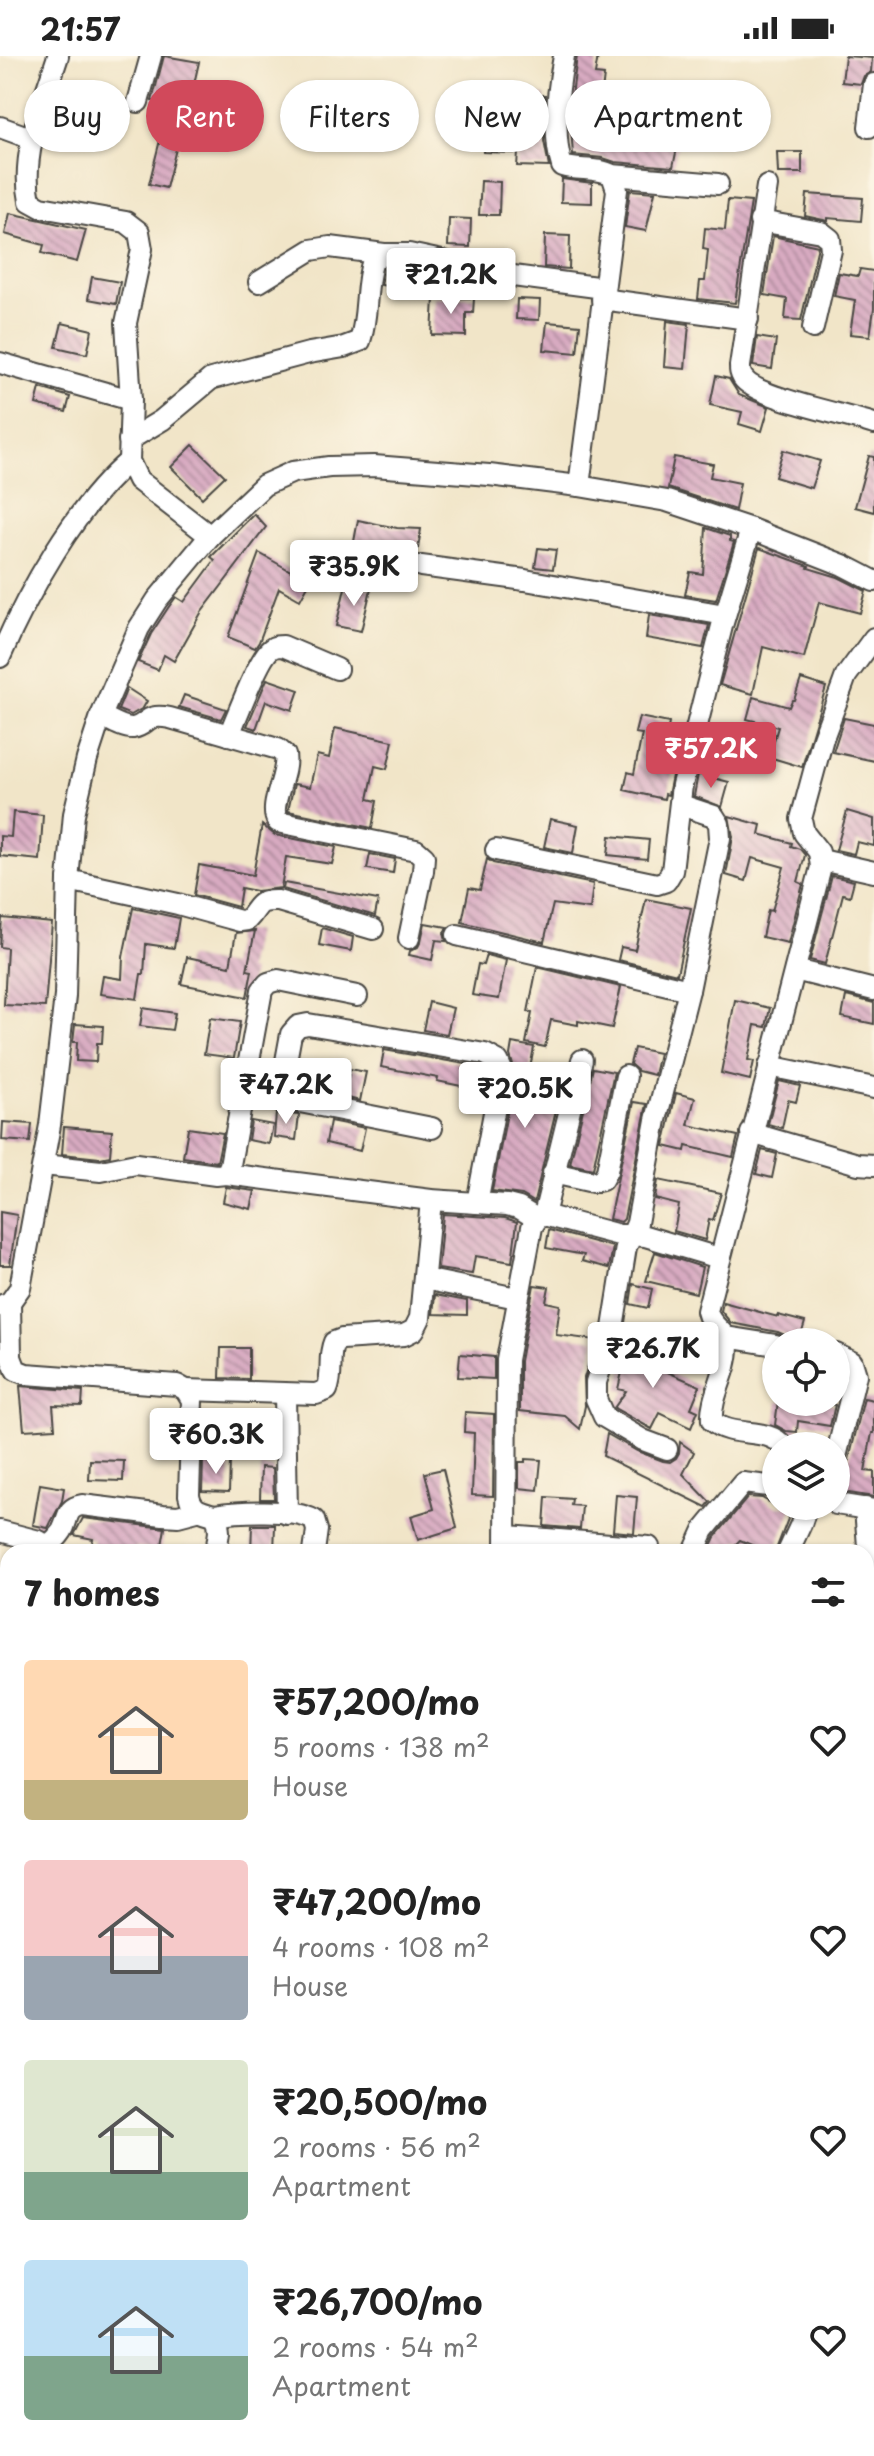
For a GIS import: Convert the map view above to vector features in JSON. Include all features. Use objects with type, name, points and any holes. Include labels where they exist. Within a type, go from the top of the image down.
[{"type":"street","points":[[51,80],[58,56]]},
{"type":"street","points":[[138,102],[151,56]]},
{"type":"street","points":[[564,56],[560,80],[558,153],[562,166],[604,171],[612,175],[718,184]]},
{"type":"street","points":[[869,127],[874,84]]},
{"type":"street","points":[[0,127],[24,136]]},
{"type":"street","points":[[31,152],[27,186],[30,201],[41,207],[126,222],[139,232],[142,249],[126,323],[131,400],[129,461],[138,480],[210,536]]},
{"type":"street","points":[[579,486],[617,190],[612,175]]},
{"type":"street","points":[[767,186],[740,366],[742,377],[746,382],[787,400],[874,424]]},
{"type":"street","points":[[760,221],[821,232],[830,239],[831,250],[813,328]]},
{"type":"street","points":[[259,282],[311,250],[330,247],[409,254],[603,294],[748,319]]},
{"type":"street","points":[[129,440],[162,420],[211,379],[360,341],[365,326],[368,276],[373,260],[384,254]]},
{"type":"street","points":[[0,363],[131,400]]},
{"type":"street","points":[[0,657],[36,584],[86,506],[129,461]]},
{"type":"street","points":[[431,1200],[420,1318],[414,1330],[404,1335],[334,1342],[330,1351],[327,1390],[316,1394],[285,1394],[186,1390],[177,1385],[26,1374],[16,1370],[11,1357],[5,1304],[20,1288],[50,1125],[65,996],[68,880],[74,814],[101,716],[139,628],[157,600],[210,536],[264,485],[293,472],[329,467],[374,466],[489,475],[667,501],[751,529],[843,565],[874,581]]},
{"type":"street","points":[[496,850],[657,884],[666,881],[672,871],[682,785],[725,615],[751,529]]},
{"type":"street","points":[[421,566],[525,580],[725,615]]},
{"type":"street","points":[[762,1343],[726,1337],[708,1320],[707,1311],[821,860],[819,852],[804,833],[801,819],[823,738],[846,676],[874,638]]},
{"type":"street","points":[[229,735],[262,662],[273,647],[283,646],[337,669]]},
{"type":"street","points":[[101,716],[135,728],[150,717],[159,716],[278,749],[285,755],[287,764],[275,808],[274,817],[278,822],[416,850],[424,857],[409,938]]},
{"type":"street","points":[[667,1449],[643,1440],[604,1417],[596,1399],[596,1382],[612,1334],[626,1247],[637,1223],[656,1120],[689,990],[720,838],[719,824],[714,816],[681,805]]},
{"type":"street","points":[[821,860],[874,872]]},
{"type":"street","points":[[68,880],[240,921],[247,920],[256,905],[278,901],[373,929]]},
{"type":"street","points":[[457,935],[689,990]]},
{"type":"street","points":[[795,970],[874,990]]},
{"type":"street","points":[[226,1174],[262,990],[268,983],[278,980],[357,996]]},
{"type":"street","points":[[279,1099],[291,1034],[298,1026],[308,1024],[485,1054],[498,1061],[502,1070],[477,1203]]},
{"type":"street","points":[[507,1544],[507,1360],[532,1227],[540,1217],[582,1060]]},
{"type":"street","points":[[769,1066],[874,1088]]},
{"type":"street","points":[[553,1173],[593,1182],[602,1180],[607,1171],[626,1076]]},
{"type":"street","points":[[243,1096],[279,1099],[432,1128]]},
{"type":"street","points":[[751,1133],[858,1164],[874,1165]]},
{"type":"street","points":[[43,1165],[101,1171],[136,1164],[519,1208],[540,1217],[619,1235],[645,1236],[719,1258]]},
{"type":"street","points":[[424,1279],[517,1298]]},
{"type":"street","points":[[726,1337],[728,1349],[711,1410],[712,1421],[720,1429],[762,1435]]},
{"type":"street","points":[[850,1361],[856,1375],[850,1400]]},
{"type":"street","points":[[186,1390],[192,1400],[190,1503],[218,1522],[217,1544]]},
{"type":"street","points":[[285,1394],[287,1514]]},
{"type":"street","points":[[698,1544],[704,1530],[743,1483],[762,1485]]},
{"type":"street","points":[[52,1544],[64,1529],[69,1511],[82,1505],[178,1516],[245,1511],[305,1515],[314,1520],[317,1530],[315,1544]]},
{"type":"street","points":[[850,1506],[870,1509],[869,1544]]},
{"type":"street","points":[[792,1544],[802,1520]]},
{"type":"street","points":[[0,1531],[42,1544]]},
{"type":"building","points":[[164,56],[199,62],[195,80],[158,80]]},
{"type":"building","points":[[577,56],[598,56],[595,74],[604,75],[603,80],[574,80]]},
{"type":"building","points":[[845,56],[872,58],[871,72],[864,76],[861,84],[842,82]]},
{"type":"building","points":[[157,152],[175,152],[166,188],[149,184]]},
{"type":"building","points":[[483,152],[546,152],[549,167],[517,166],[518,153]]},
{"type":"building","points":[[573,152],[676,152],[673,167],[573,155]]},
{"type":"building","points":[[777,152],[802,152],[802,173],[778,173]]},
{"type":"building","points":[[562,179],[592,183],[592,203],[561,202]]},
{"type":"building","points":[[481,181],[500,182],[499,215],[479,215]]},
{"type":"building","points":[[630,190],[655,192],[646,231],[625,227]]},
{"type":"building","points":[[807,194],[863,198],[861,221],[828,218],[828,221],[805,216]]},
{"type":"building","points":[[728,200],[751,202],[735,303],[698,299],[700,281],[705,281],[708,250],[703,249],[705,228],[725,230]]},
{"type":"building","points":[[10,213],[86,230],[77,262],[42,253],[44,245],[5,234]]},
{"type":"building","points":[[449,218],[471,219],[470,247],[448,246]]},
{"type":"building","points":[[545,235],[570,236],[569,269],[544,267]]},
{"type":"building","points":[[773,236],[818,246],[801,320],[785,319],[787,299],[764,295]]},
{"type":"building","points":[[387,267],[404,267],[401,288],[381,285]]},
{"type":"building","points":[[860,269],[874,271],[870,336],[850,334],[855,300],[834,296],[839,273],[858,276]]},
{"type":"building","points":[[92,277],[120,282],[116,304],[88,299]]},
{"type":"building","points":[[434,298],[474,298],[473,313],[466,313],[466,336],[432,335]]},
{"type":"building","points":[[517,299],[540,300],[539,320],[516,319]]},
{"type":"building","points":[[667,321],[689,324],[685,369],[664,367]]},
{"type":"building","points":[[547,322],[580,325],[577,353],[544,350]]},
{"type":"building","points":[[62,323],[92,330],[87,354],[56,347]]},
{"type":"building","points":[[757,337],[776,340],[772,369],[753,366]]},
{"type":"building","points":[[716,376],[729,379],[739,395],[769,407],[762,431],[739,424],[742,412],[710,405]]},
{"type":"building","points":[[40,388],[70,397],[66,412],[36,404]]},
{"type":"building","points":[[193,445],[225,476],[202,498],[171,467]]},
{"type":"building","points":[[783,450],[820,461],[811,488],[775,477]]},
{"type":"building","points":[[869,456],[874,457],[874,512],[855,507]]},
{"type":"building","points":[[674,457],[713,464],[710,477],[740,483],[735,510],[668,488]]},
{"type":"building","points":[[254,514],[266,527],[201,613],[174,661],[164,655],[158,670],[138,662],[151,634],[176,597],[184,602],[215,560],[211,557]]},
{"type":"building","points":[[358,520],[397,528],[421,529],[418,549],[387,545],[386,553],[353,547]]},
{"type":"building","points":[[706,528],[730,536],[730,541],[734,542],[716,600],[685,595],[690,572],[703,574]]},
{"type":"building","points":[[538,548],[556,550],[553,569],[535,567]]},
{"type":"building","points":[[759,548],[838,577],[866,591],[860,613],[819,602],[804,658],[763,647],[753,694],[720,685]]},
{"type":"building","points":[[259,553],[310,582],[300,600],[279,588],[255,648],[228,637]]},
{"type":"building","points":[[346,584],[371,589],[361,631],[336,626]]},
{"type":"building","points":[[649,615],[709,625],[703,648],[646,638]]},
{"type":"building","points":[[267,679],[299,690],[292,710],[266,701],[256,729],[247,726]]},
{"type":"building","points":[[801,679],[826,687],[802,767],[769,757],[778,727],[747,719],[753,697],[789,707]]},
{"type":"building","points":[[127,688],[147,701],[143,708],[131,715],[118,710]]},
{"type":"building","points":[[184,695],[226,709],[221,719],[179,707]]},
{"type":"building","points":[[639,717],[669,723],[665,745],[678,747],[668,795],[665,794],[664,799],[624,790],[628,772],[634,774],[642,734],[635,733]]},
{"type":"building","points":[[844,718],[874,724],[874,761],[833,752]]},
{"type":"building","points":[[335,728],[393,741],[387,769],[375,766],[368,799],[377,801],[372,828],[288,811],[294,784],[310,787],[317,755],[329,758]]},
{"type":"building","points":[[698,774],[729,782],[722,807],[694,796]]},
{"type":"building","points":[[847,811],[874,819],[874,846],[857,842],[854,854],[836,850]]},
{"type":"building","points":[[13,812],[43,815],[40,860],[0,856],[0,836],[11,837]]},
{"type":"building","points":[[729,816],[761,825],[759,834],[792,843],[791,846],[805,855],[798,882],[803,884],[788,943],[762,937],[784,867],[752,858],[746,881],[726,875],[733,837]]},
{"type":"building","points":[[550,819],[578,825],[573,853],[544,847]]},
{"type":"building","points":[[262,825],[275,835],[336,847],[332,864],[286,857],[281,888],[256,891],[241,888],[238,907],[194,895],[199,865],[253,875]]},
{"type":"building","points":[[610,836],[649,840],[647,859],[608,855]]},
{"type":"building","points":[[370,854],[395,859],[393,873],[367,869]]},
{"type":"building","points":[[487,859],[493,863],[593,884],[590,909],[553,904],[544,942],[462,922],[469,888],[480,890]]},
{"type":"building","points":[[832,876],[854,881],[850,896],[843,894],[825,964],[810,960]]},
{"type":"building","points":[[284,883],[378,900],[375,916],[283,889]]},
{"type":"building","points":[[646,899],[691,908],[677,974],[618,960],[621,947],[635,950]]},
{"type":"building","points":[[133,908],[179,918],[174,948],[146,944],[144,974],[141,974],[137,999],[100,994],[103,976],[122,979]]},
{"type":"building","points":[[2,918],[52,923],[45,1007],[4,1005],[7,948],[0,947]]},
{"type":"building","points":[[425,923],[447,927],[444,933],[446,941],[436,940],[432,960],[409,955],[421,941]]},
{"type":"building","points":[[322,928],[353,937],[351,951],[319,945]]},
{"type":"building","points":[[255,931],[247,970],[252,971],[247,997],[181,984],[187,957],[230,966],[236,933]]},
{"type":"building","points":[[486,955],[506,960],[499,999],[472,995],[478,964],[483,965]]},
{"type":"building","points":[[537,967],[621,987],[612,1028],[578,1021],[578,1025],[551,1020],[545,1047],[526,1043],[532,1013],[528,1012]]},
{"type":"building","points":[[846,996],[874,1003],[874,1024],[842,1017]]},
{"type":"building","points":[[735,1000],[770,1008],[766,1027],[755,1025],[748,1060],[754,1061],[750,1080],[721,1073]]},
{"type":"building","points":[[429,1002],[453,1008],[447,1034],[423,1030]]},
{"type":"building","points":[[143,1008],[175,1013],[172,1030],[140,1026]]},
{"type":"building","points":[[210,1018],[240,1022],[234,1058],[204,1054]]},
{"type":"building","points":[[75,1024],[103,1026],[102,1043],[97,1043],[96,1062],[76,1061],[77,1042],[73,1042]]},
{"type":"building","points":[[512,1043],[534,1047],[528,1079],[533,1080],[532,1084],[561,1090],[534,1202],[522,1195],[492,1191],[515,1072],[510,1055]]},
{"type":"building","points":[[634,1048],[659,1053],[654,1075],[638,1071],[630,1064]]},
{"type":"building","points":[[384,1050],[483,1067],[488,1072],[485,1091],[381,1067]]},
{"type":"building","points":[[593,1068],[614,1072],[593,1169],[570,1164]]},
{"type":"building","points":[[350,1069],[366,1072],[360,1101],[344,1097]]},
{"type":"building","points":[[779,1081],[800,1086],[796,1102],[788,1100],[782,1128],[768,1124]]},
{"type":"building","points":[[676,1093],[695,1098],[688,1125],[738,1136],[733,1157],[686,1146],[685,1151],[664,1146]]},
{"type":"building","points":[[634,1102],[647,1104],[621,1222],[609,1219]]},
{"type":"building","points":[[276,1113],[299,1115],[296,1140],[274,1137]]},
{"type":"building","points":[[251,1121],[273,1125],[269,1144],[248,1140]]},
{"type":"building","points":[[330,1121],[365,1128],[360,1151],[326,1143]]},
{"type":"building","points":[[3,1122],[32,1124],[30,1142],[2,1140]]},
{"type":"building","points":[[64,1127],[112,1131],[110,1156],[100,1158],[62,1154]]},
{"type":"building","points":[[188,1128],[223,1133],[217,1162],[183,1157]]},
{"type":"building","points":[[762,1150],[777,1154],[772,1178],[756,1174]]},
{"type":"building","points":[[658,1180],[721,1193],[713,1220],[709,1219],[705,1240],[674,1231],[679,1205],[655,1199]]},
{"type":"building","points":[[226,1187],[255,1191],[251,1209],[223,1202]]},
{"type":"building","points":[[0,1212],[17,1215],[10,1265],[0,1265]]},
{"type":"building","points":[[443,1214],[505,1218],[517,1222],[512,1262],[475,1256],[472,1274],[438,1269]]},
{"type":"building","points":[[549,1230],[613,1247],[609,1268],[582,1261],[584,1255],[546,1248]]},
{"type":"building","points":[[655,1252],[702,1267],[696,1293],[646,1281]]},
{"type":"building","points":[[633,1284],[652,1289],[648,1308],[630,1304]]},
{"type":"building","points":[[534,1285],[549,1287],[546,1302],[560,1305],[556,1335],[596,1340],[584,1378],[585,1406],[580,1429],[565,1416],[520,1411],[520,1361]]},
{"type":"building","points":[[435,1295],[467,1301],[467,1315],[433,1314]]},
{"type":"building","points":[[723,1302],[805,1322],[803,1328],[762,1329],[731,1323],[721,1311]]},
{"type":"building","points":[[623,1342],[654,1350],[651,1365],[700,1386],[691,1408],[698,1411],[691,1428],[660,1413],[652,1429],[614,1408],[626,1391],[618,1389],[623,1368],[615,1366]]},
{"type":"building","points":[[221,1348],[249,1348],[249,1379],[220,1378]]},
{"type":"building","points":[[460,1354],[494,1357],[494,1379],[458,1377]]},
{"type":"building","points":[[20,1386],[83,1391],[82,1406],[53,1405],[55,1428],[24,1430]]},
{"type":"building","points":[[864,1398],[874,1400],[874,1433],[865,1471],[874,1472],[874,1497],[850,1493],[850,1456]]},
{"type":"building","points":[[465,1412],[494,1414],[493,1496],[472,1495],[474,1433],[464,1432]]},
{"type":"building","points":[[776,1416],[832,1416],[830,1426],[798,1421],[797,1432],[775,1425]]},
{"type":"building","points":[[607,1434],[637,1451],[670,1462],[679,1453],[680,1442],[694,1452],[683,1474],[710,1502],[706,1507],[603,1456]]},
{"type":"building","points":[[525,1459],[541,1460],[538,1490],[519,1488],[519,1462],[525,1462]]},
{"type":"building","points":[[90,1460],[124,1461],[123,1481],[89,1480]]},
{"type":"building","points":[[203,1461],[230,1462],[229,1492],[202,1491]]},
{"type":"building","points":[[261,1467],[273,1468],[274,1499],[260,1499]]},
{"type":"building","points":[[443,1469],[457,1528],[418,1540],[411,1516],[434,1509],[425,1473]]},
{"type":"building","points":[[40,1484],[64,1488],[62,1501],[48,1528],[33,1525]]},
{"type":"building","points":[[616,1495],[637,1497],[634,1533],[613,1531]]},
{"type":"building","points":[[546,1497],[572,1499],[571,1505],[582,1506],[580,1529],[544,1526]]},
{"type":"building","points":[[748,1497],[762,1498],[762,1520],[788,1520],[778,1544],[749,1544],[740,1540],[736,1544],[712,1544]]},
{"type":"building","points":[[83,1518],[165,1528],[162,1544],[92,1544],[93,1539],[74,1535]]},
{"type":"building","points":[[252,1525],[275,1525],[274,1544],[251,1544]]}]
